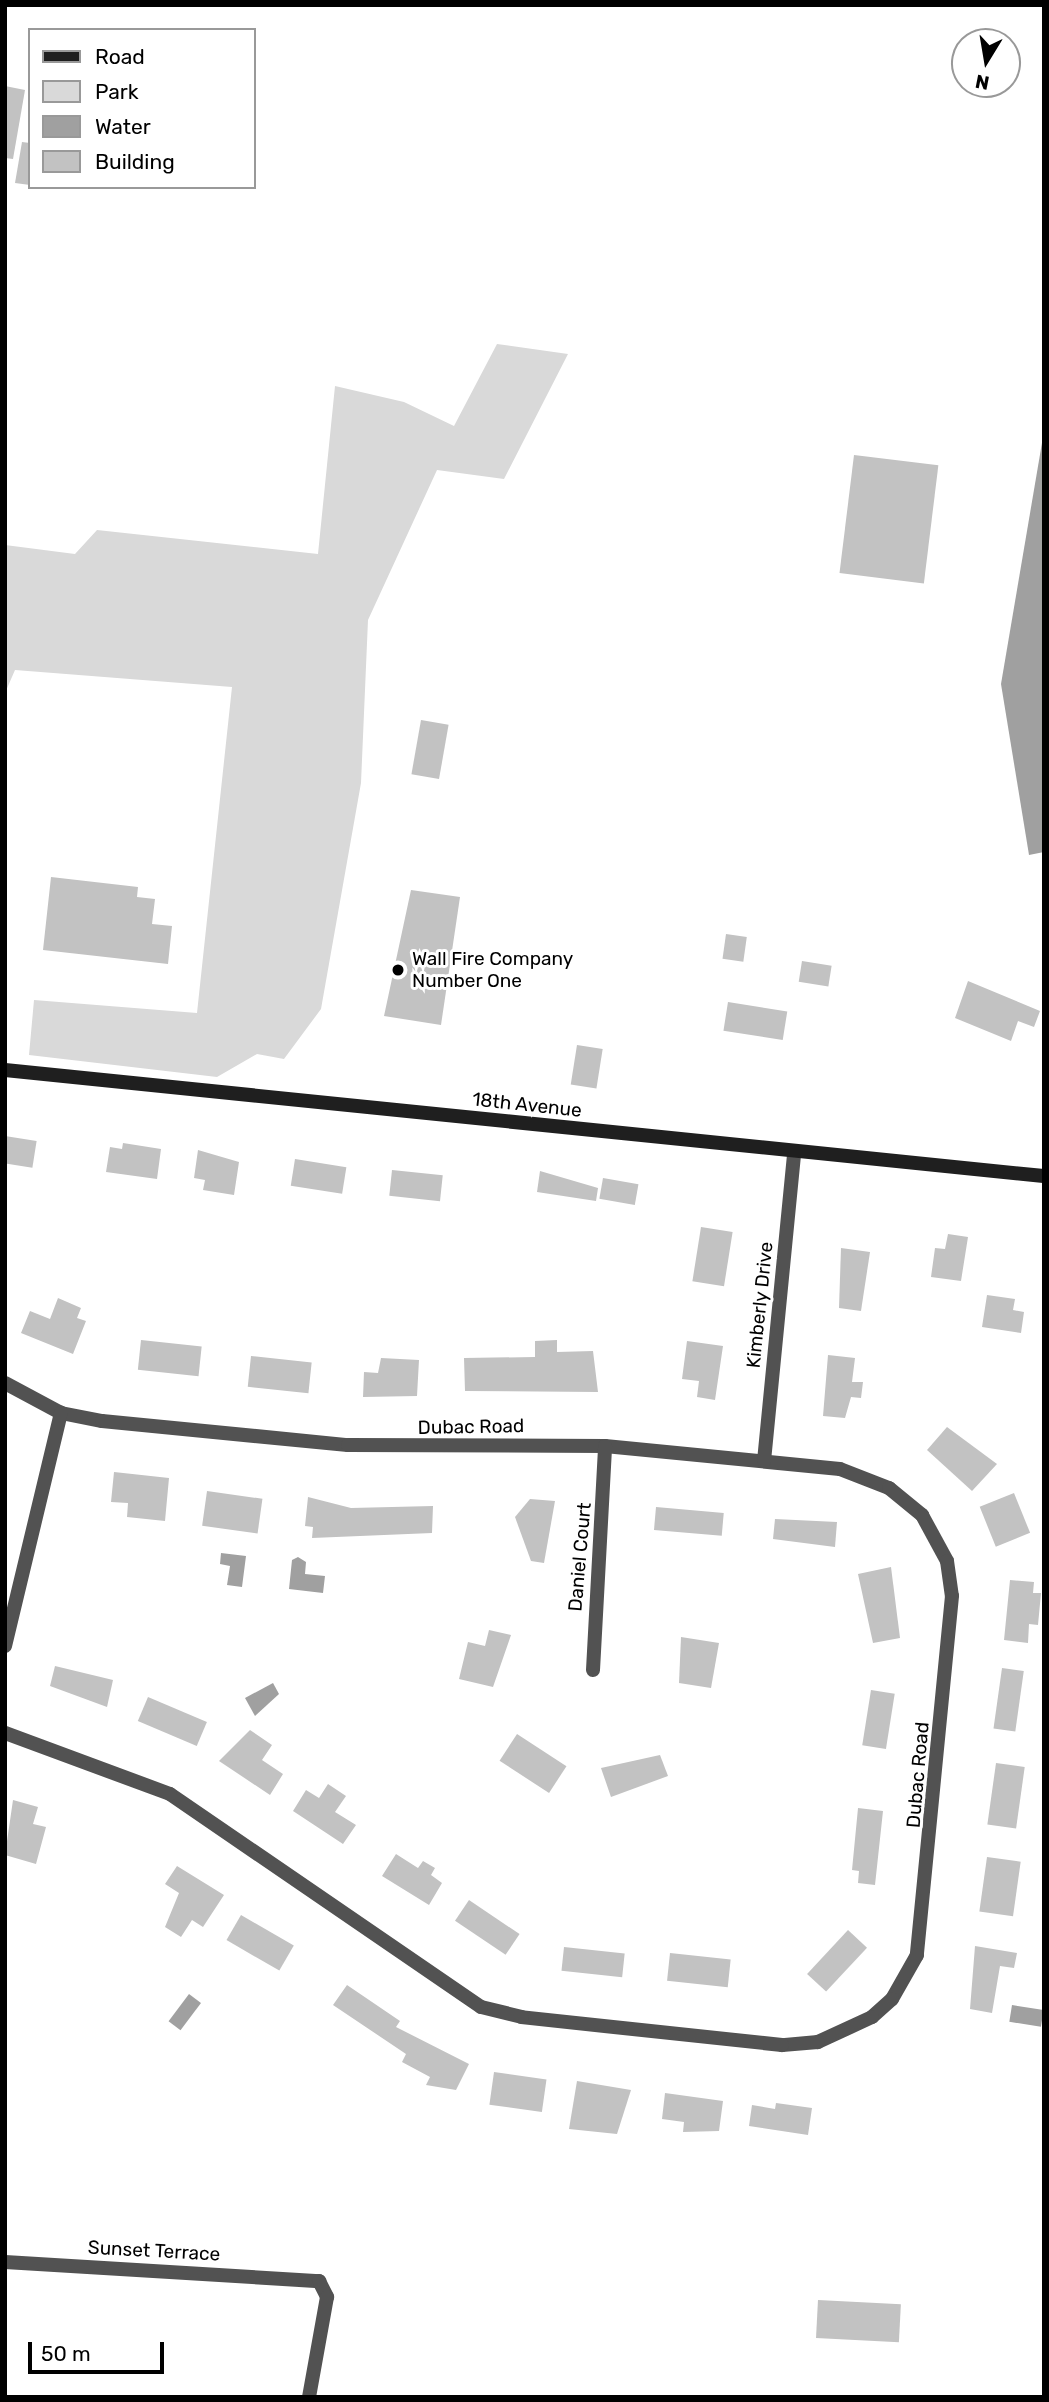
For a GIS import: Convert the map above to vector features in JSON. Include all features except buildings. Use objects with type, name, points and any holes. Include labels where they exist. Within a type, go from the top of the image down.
[{"type":"street","name":"18th Avenue","points":[[5,1070],[794,1154],[1044,1176]]},
{"type":"street","name":"Kimberly Drive","points":[[764,1461],[794,1154]]},
{"type":"street","name":"Dubac Road","points":[[5,1383],[61,1413],[348,1445],[605,1446],[840,1469],[889,1488],[931,1528],[952,1586],[917,1955],[892,1999],[837,2036],[782,2045],[522,2017],[481,2007],[170,1794],[5,1733]]},
{"type":"street","points":[[5,1646],[61,1413]]},
{"type":"street","name":"Daniel Court","points":[[593,1671],[605,1446]]},
{"type":"street","name":"Sunset Terrace","points":[[5,2262],[319,2281],[327,2297],[309,2397]]},
{"type":"green space","points":[[497,344],[568,354],[504,479],[437,470],[368,620],[361,783],[321,1009],[284,1059],[257,1054],[217,1077],[29,1055],[34,1000],[197,1013],[232,687],[15,670],[5,693],[5,545],[75,554],[97,530],[318,554],[335,386],[404,402],[454,426]]},
{"type":"water","points":[[1044,431],[1044,852],[1029,855],[1001,684]]},
{"type":"water","points":[[221,1553],[246,1556],[242,1587],[227,1585],[230,1566],[220,1564]]},
{"type":"water","points":[[298,1557],[306,1562],[305,1574],[325,1576],[323,1593],[289,1589],[292,1560]]},
{"type":"water","points":[[273,1683],[279,1694],[255,1716],[245,1698]]},
{"type":"water","points":[[189,1994],[201,2003],[181,2030],[169,2021]]},
{"type":"water","points":[[1012,2005],[1044,2010],[1041,2027],[1009,2022]]},
{"type":"place","name":"Wall Fire Company Number One","points":[[398,970]]}]
